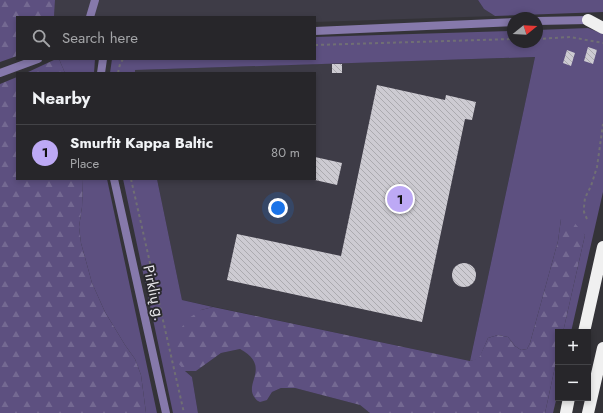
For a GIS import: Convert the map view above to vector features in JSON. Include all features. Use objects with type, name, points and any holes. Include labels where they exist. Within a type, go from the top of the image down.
[{"type":"highway","points":[[588,20],[603,17]]},
{"type":"highway","points":[[588,20],[603,28]]},
{"type":"highway","points":[[585,329],[603,247]]},
{"type":"highway","points":[[588,413],[603,348]]},
{"type":"highway","points":[[566,413],[569,401]]},
{"type":"street","points":[[90,16],[94,0]]},
{"type":"street","points":[[543,21],[588,20]]},
{"type":"street","points":[[316,31],[507,22]]},
{"type":"street","points":[[0,73],[35,60]]},
{"type":"street","points":[[101,72],[103,60]]},
{"type":"street","name":"Pirklių g.","points":[[114,180],[166,413]]},
{"type":"path","points":[[543,38],[570,37],[603,43]]},
{"type":"path","points":[[316,45],[507,39]]},
{"type":"path","points":[[118,72],[122,60]]},
{"type":"path","points":[[587,219],[584,212],[584,207],[597,167],[603,124]]},
{"type":"path","points":[[131,180],[184,413]]},
{"type":"shaded area","points":[[55,0],[478,0],[484,9],[495,16],[316,22],[316,16],[54,16]]},
{"type":"shaded area","points":[[535,57],[470,361],[182,300],[157,180],[316,180],[316,72],[135,72],[134,70]]},
{"type":"shaded area","points":[[240,349],[247,352],[254,359],[256,368],[252,390],[267,400],[272,392],[281,388],[295,388],[360,405],[370,413],[198,413],[192,377],[185,371],[196,371],[221,353]]},
{"type":"green space","points":[[0,0],[55,0],[54,16],[16,16],[16,56],[0,62]]},
{"type":"green space","points":[[478,0],[603,0],[603,12],[543,14],[543,12],[507,12],[507,16],[495,16],[484,9]]},
{"type":"green space","points":[[588,28],[603,34],[603,192],[572,329],[564,329],[585,235],[561,219],[558,241],[530,343],[527,349],[521,350],[515,346],[508,337],[498,335],[488,338],[479,359],[470,361],[535,57],[110,72],[112,60],[316,60],[316,37],[507,31],[507,48],[543,48],[543,30]]},
{"type":"green space","points":[[54,60],[59,60],[65,72],[28,72]]},
{"type":"green space","points":[[59,60],[95,60],[94,72],[65,72]]},
{"type":"green space","points":[[16,77],[16,180],[83,180],[82,207],[79,227],[81,243],[92,283],[105,312],[135,359],[141,375],[146,413],[0,413],[0,84]]},
{"type":"green space","points":[[83,180],[107,180],[157,413],[146,413],[141,375],[135,359],[105,312],[92,283],[81,243],[79,227],[82,207]]},
{"type":"green space","points":[[123,180],[157,180],[182,300],[213,307],[201,310],[185,371],[192,377],[198,413],[173,413]]},
{"type":"green space","points":[[561,219],[572,220],[585,235],[564,329],[555,329],[555,367],[545,413],[370,413],[360,405],[295,388],[281,388],[272,392],[267,400],[260,402],[252,393],[256,368],[254,362],[249,355],[240,349],[221,353],[196,371],[185,371],[177,362],[174,346],[177,333],[189,318],[201,310],[213,307],[470,361],[479,358],[488,338],[498,335],[508,337],[515,346],[521,350],[527,349],[530,343],[558,241]]},
{"type":"green space","points":[[555,367],[556,401],[553,413],[545,413]]},
{"type":"building","points":[[588,47],[597,50],[593,64],[584,61]]},
{"type":"building","points":[[567,50],[575,53],[571,66],[563,63]]},
{"type":"building","points":[[332,64],[342,64],[342,73],[332,73]]},
{"type":"building","points":[[377,85],[445,100],[446,95],[476,102],[472,120],[465,119],[422,322],[227,280],[237,234],[341,256]]},
{"type":"building","points":[[316,157],[342,163],[337,185],[315,180]]},
{"type":"building","points":[[464,263],[473,266],[476,275],[473,284],[464,287],[455,284],[452,275],[455,266]]},
{"type":"place","name":"Smurfit Kappa Baltic","points":[[400,199]]}]
